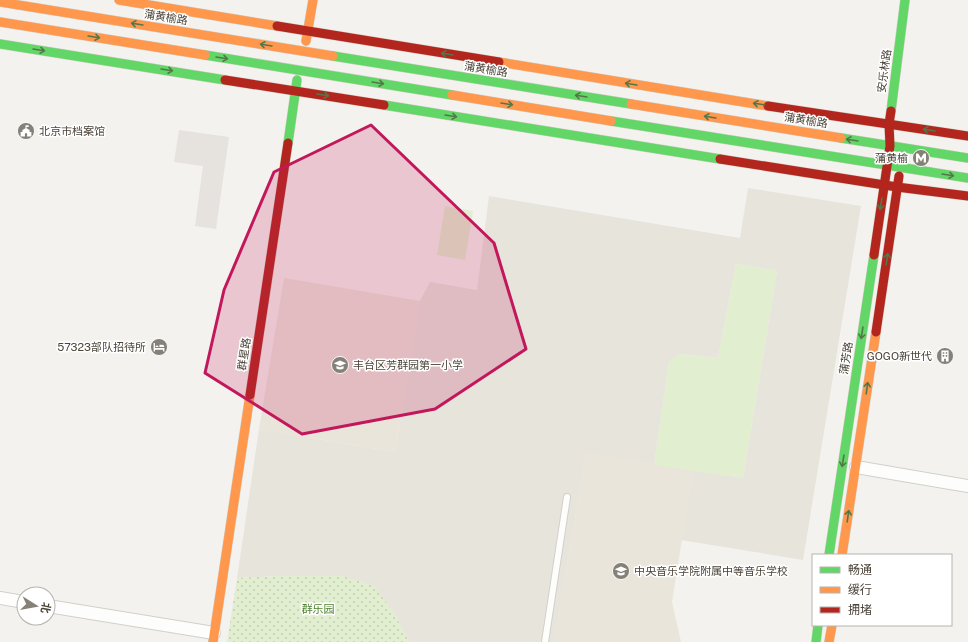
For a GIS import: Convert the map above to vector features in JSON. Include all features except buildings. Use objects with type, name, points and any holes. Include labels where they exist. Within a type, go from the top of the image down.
[{"type":"street","points":[[119,0],[704,95],[968,136]]},
{"type":"street","points":[[304,52],[313,0]]},
{"type":"street","name":"安乐林路","points":[[890,146],[888,124],[905,0]]},
{"type":"street","name":"蒲黄榆路","points":[[0,2],[968,158]]},
{"type":"street","points":[[0,22],[968,178]]},
{"type":"street","points":[[0,44],[884,185],[968,196]]},
{"type":"street","name":"群星路","points":[[214,638],[299,70]]},
{"type":"street","points":[[842,554],[900,168],[890,146]]},
{"type":"street","name":"蒲芳路","points":[[829,554],[890,146]]},
{"type":"street","points":[[856,467],[968,486]]},
{"type":"street","points":[[0,598],[16,601]]},
{"type":"street","points":[[56,608],[214,638]]},
{"type":"street","points":[[816,642],[818,626]]},
{"type":"street","points":[[830,642],[832,626]]},
{"type":"lane","points":[[545,642],[567,498]]},
{"type":"highlighted area","points":[[371,125],[494,243],[526,349],[435,409],[302,434],[205,373],[224,290],[274,172]]},
{"type":"shaded area","points":[[179,130],[229,137],[216,229],[195,226],[203,166],[174,162]]},
{"type":"shaded area","points":[[748,188],[861,206],[803,560],[681,540],[693,470],[743,478],[777,271],[736,264],[718,358],[680,354],[669,362],[654,465],[586,454],[554,642],[409,642],[394,613],[342,576],[278,576],[237,578],[259,429],[395,452],[420,301],[430,282],[477,290],[489,196],[740,238]]},
{"type":"shaded area","name":"丰台区芳群园第一小学","points":[[284,278],[420,301],[395,452],[259,429]]},
{"type":"shaded area","name":"中央音乐学院附属中等音乐学校","points":[[586,453],[693,470],[672,602],[681,642],[554,642]]},
{"type":"green space","points":[[445,206],[473,211],[465,260],[437,255]]},
{"type":"green space","points":[[736,264],[777,271],[743,478],[654,465],[669,362],[679,354],[718,358]]},
{"type":"green space","name":"群乐园","points":[[278,576],[342,576],[374,586],[394,613],[409,642],[227,642],[237,578]]},
{"type":"traffic: fast","points":[[891,111],[905,0]]},
{"type":"traffic: fast","points":[[0,44],[225,80]]},
{"type":"traffic: fast","points":[[205,55],[452,95]]},
{"type":"traffic: fast","points":[[333,56],[631,104]]},
{"type":"traffic: fast","points":[[288,143],[297,80]]},
{"type":"traffic: fast","points":[[384,105],[720,159]]},
{"type":"traffic: fast","points":[[611,121],[968,178]]},
{"type":"traffic: fast","points":[[841,138],[968,158]]},
{"type":"traffic: fast","points":[[829,554],[874,255]]},
{"type":"traffic: fast","points":[[816,642],[818,626]]},
{"type":"traffic: slow","points":[[119,0],[277,26]]},
{"type":"traffic: slow","points":[[306,41],[313,0]]},
{"type":"traffic: slow","points":[[0,2],[333,56]]},
{"type":"traffic: slow","points":[[0,22],[205,55]]},
{"type":"traffic: slow","points":[[499,62],[768,106]]},
{"type":"traffic: slow","points":[[452,95],[611,121]]},
{"type":"traffic: slow","points":[[631,104],[841,138]]},
{"type":"traffic: slow","points":[[842,554],[876,332]]},
{"type":"traffic: slow","points":[[213,642],[250,395]]},
{"type":"traffic: slow","points":[[829,642],[832,626]]},
{"type":"traffic: jam","points":[[277,26],[499,62]]},
{"type":"traffic: jam","points":[[225,80],[384,105]]},
{"type":"traffic: jam","points":[[768,106],[968,136]]},
{"type":"traffic: jam","points":[[874,255],[890,146],[889,124],[891,111]]},
{"type":"traffic: jam","points":[[250,395],[288,143]]},
{"type":"traffic: jam","points":[[720,159],[897,187],[968,196]]},
{"type":"traffic: jam","points":[[876,332],[899,176]]},
{"type":"place","name":"北京市档案馆","points":[[26,131]]},
{"type":"place","name":"蒲黄榆","points":[[921,158]]},
{"type":"place","name":"57323部队招待所","points":[[159,347]]},
{"type":"place","name":"GOGO新世代","points":[[945,356]]},
{"type":"place","name":"丰台区芳群园第一小学","points":[[340,365]]},
{"type":"place","name":"中央音乐学院附属中等音乐学校","points":[[621,571]]}]
